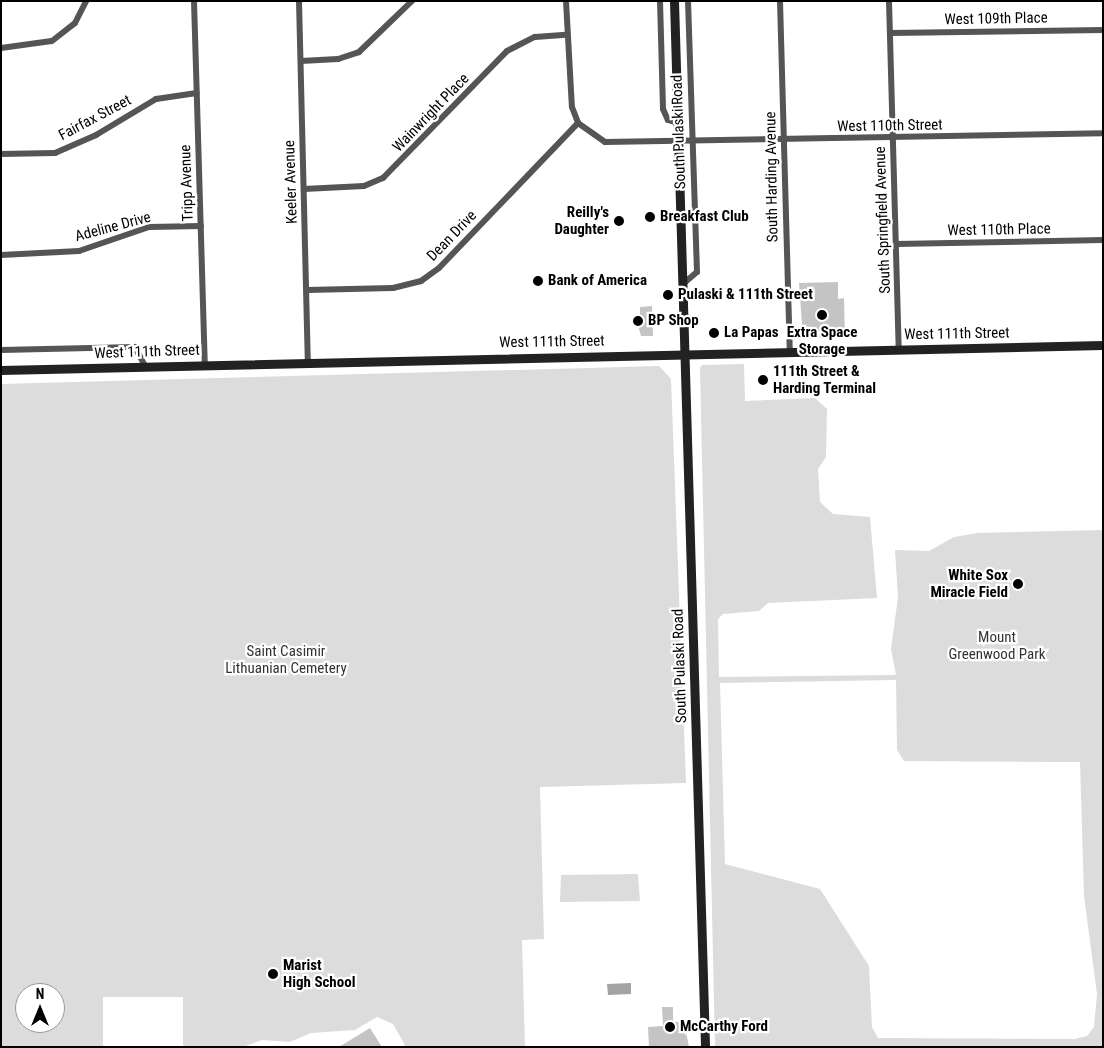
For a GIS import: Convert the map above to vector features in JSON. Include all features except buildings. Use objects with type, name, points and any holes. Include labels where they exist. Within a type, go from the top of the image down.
[{"type":"main road","name":"South Pulaski Road","points":[[674,1],[705,1047]]},
{"type":"main road","name":"West 111th Street","points":[[1,370],[308,361],[1103,345]]},
{"type":"street","points":[[1,48],[52,41],[75,23],[86,1]]},
{"type":"street","name":"Tripp Avenue","points":[[194,1],[205,364]]},
{"type":"street","name":"Keeler Avenue","points":[[299,1],[308,361]]},
{"type":"street","points":[[301,61],[338,59],[359,52],[412,1]]},
{"type":"street","points":[[566,1],[569,90],[578,123]]},
{"type":"street","name":"South Pulaski Road","points":[[660,1],[663,109],[668,120],[678,123]]},
{"type":"street","name":"South Pulaski Road","points":[[683,284],[697,272],[688,1]]},
{"type":"street","name":"South Harding Avenue","points":[[780,1],[790,351]]},
{"type":"street","name":"South Springfield Avenue","points":[[889,1],[899,349]]},
{"type":"street","name":"West 109th Place","points":[[890,34],[1103,30]]},
{"type":"street","name":"Wainwright Place","points":[[304,188],[364,186],[383,178],[513,46],[534,38],[566,35]]},
{"type":"street","name":"Fairfax Street","points":[[1,154],[55,152],[96,135],[156,99],[197,93]]},
{"type":"street","name":"West 110th Street","points":[[578,123],[605,142],[693,143],[1103,133]]},
{"type":"street","name":"Dean Drive","points":[[307,290],[393,288],[421,281],[439,268],[578,123]]},
{"type":"street","name":"Adeline Drive","points":[[1,255],[79,251],[149,228],[201,226]]},
{"type":"street","name":"West 110th Place","points":[[896,244],[1103,240]]},
{"type":"street","points":[[1,350],[135,348],[145,366]]},
{"type":"green space","name":"Mount Greenwood Park","points":[[744,364],[745,401],[815,398],[827,409],[826,457],[818,469],[820,502],[833,514],[870,517],[877,598],[768,603],[759,611],[723,614],[718,619],[719,677],[896,675],[891,649],[898,597],[895,550],[929,551],[954,537],[978,533],[1103,530],[1103,1047],[715,1047],[700,368],[702,365]],"holes":[[[896,680],[897,750],[904,761],[1080,762],[1084,896],[1097,994],[1094,1027],[1087,1036],[1075,1039],[878,1038],[872,1027],[869,966],[820,889],[725,864],[720,683]]]},
{"type":"green space","name":"Saint Casimir Lithuanian Cemetery","points":[[659,366],[671,379],[686,783],[540,787],[544,939],[522,940],[525,1047],[406,1047],[393,1024],[377,1017],[355,1030],[311,1033],[290,1042],[262,1040],[243,1047],[183,1047],[183,997],[103,997],[103,1047],[1,1047],[1,384]]},
{"type":"green space","points":[[638,874],[640,901],[560,902],[561,875]]},
{"type":"shaded area","points":[[631,983],[631,994],[608,995],[607,984]]},
{"type":"place","name":"Breakfast Club","points":[[650,217]]},
{"type":"place","name":"Reilly's Daughter","points":[[619,221]]},
{"type":"place","name":"Bank of America","points":[[538,281]]},
{"type":"place","name":"Pulaski & 111th Street","points":[[668,295]]},
{"type":"place","name":"Extra Space Storage","points":[[822,315]]},
{"type":"place","name":"BP Shop","points":[[638,321]]},
{"type":"place","name":"La Papas","points":[[714,333]]},
{"type":"place","name":"111th Street & Harding Terminal","points":[[763,380]]},
{"type":"place","name":"White Sox Miracle Field","points":[[1018,584]]},
{"type":"place","name":"Marist High School","points":[[273,974]]},
{"type":"place","name":"McCarthy Ford","points":[[670,1027]]}]
